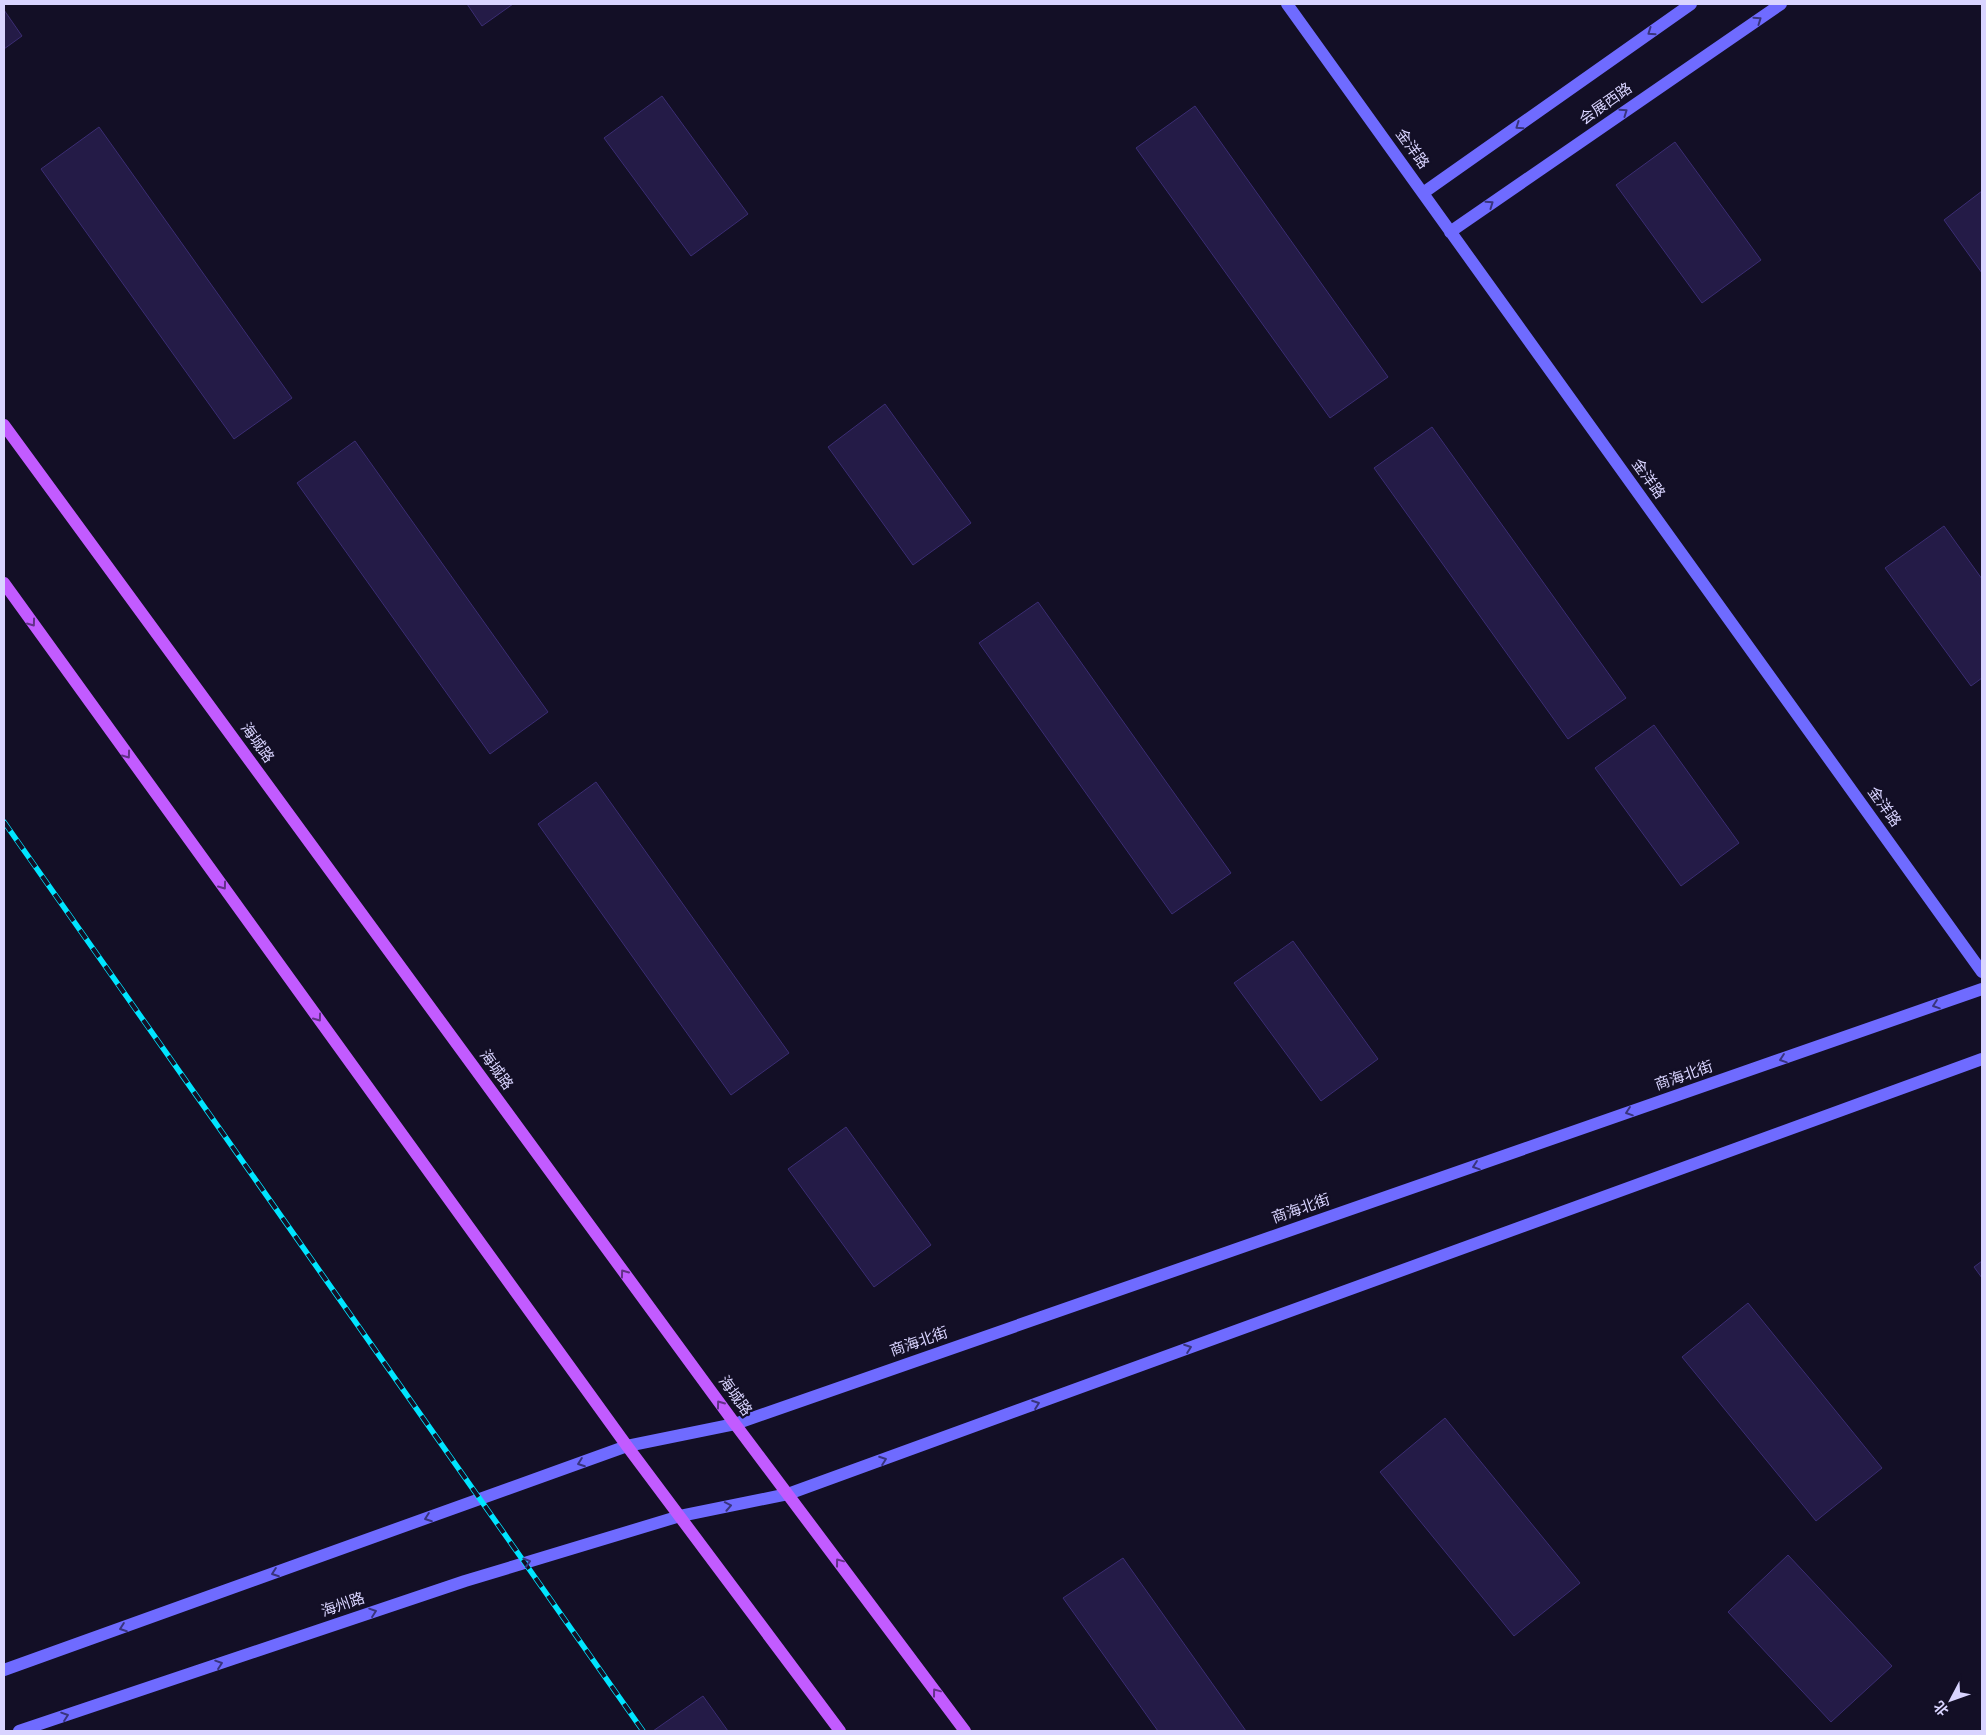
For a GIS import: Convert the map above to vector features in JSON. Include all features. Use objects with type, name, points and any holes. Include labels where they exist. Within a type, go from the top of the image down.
[{"type":"main road","name":"金洋路","points":[[1287,4],[1982,972]]},
{"type":"main road","points":[[1423,193],[1691,4]]},
{"type":"main road","name":"会展西路","points":[[1450,232],[1781,4]]},
{"type":"main road","name":"海城路","points":[[4,425],[735,1424],[965,1731]]},
{"type":"main road","points":[[4,583],[627,1446],[840,1731]]},
{"type":"main road","name":"商海北街","points":[[627,1446],[735,1424],[1982,989]]},
{"type":"main road","points":[[680,1516],[788,1494],[1982,1059]]},
{"type":"main road","points":[[4,1670],[627,1446]]},
{"type":"main road","name":"海州路","points":[[19,1731],[465,1581],[680,1516]]},
{"type":"building","points":[[467,4],[513,4],[482,26]]},
{"type":"building","points":[[4,10],[22,36],[4,49]]},
{"type":"building","points":[[662,96],[748,214],[691,256],[604,138]]},
{"type":"building","points":[[1195,106],[1388,377],[1330,418],[1136,148]]},
{"type":"building","points":[[99,127],[292,398],[234,439],[41,169]]},
{"type":"building","points":[[1675,142],[1761,260],[1702,303],[1616,185]]},
{"type":"building","points":[[1982,191],[1982,273],[1944,220]]},
{"type":"building","points":[[885,404],[971,523],[913,565],[828,447]]},
{"type":"building","points":[[1432,427],[1626,698],[1568,739],[1374,468]]},
{"type":"building","points":[[355,441],[548,712],[490,754],[297,483]]},
{"type":"building","points":[[1944,526],[1982,579],[1982,678],[1971,686],[1885,568]]},
{"type":"building","points":[[1038,602],[1231,873],[1172,914],[979,643]]},
{"type":"building","points":[[1654,725],[1739,843],[1681,886],[1595,768]]},
{"type":"building","points":[[596,782],[789,1053],[731,1095],[538,824]]},
{"type":"building","points":[[1293,941],[1378,1059],[1321,1101],[1234,983]]},
{"type":"building","points":[[846,1127],[931,1245],[874,1287],[788,1169]]},
{"type":"building","points":[[1982,1261],[1982,1278],[1974,1267]]},
{"type":"building","points":[[1748,1303],[1882,1468],[1816,1521],[1682,1357]]},
{"type":"building","points":[[1445,1418],[1580,1583],[1514,1636],[1380,1472]]},
{"type":"building","points":[[1788,1555],[1892,1666],[1831,1722],[1728,1612]]},
{"type":"building","points":[[1123,1558],[1246,1731],[1158,1731],[1063,1598]]},
{"type":"building","points":[[703,1696],[728,1731],[653,1731]]},
{"type":"railway","points":[[4,822],[643,1731]]}]
